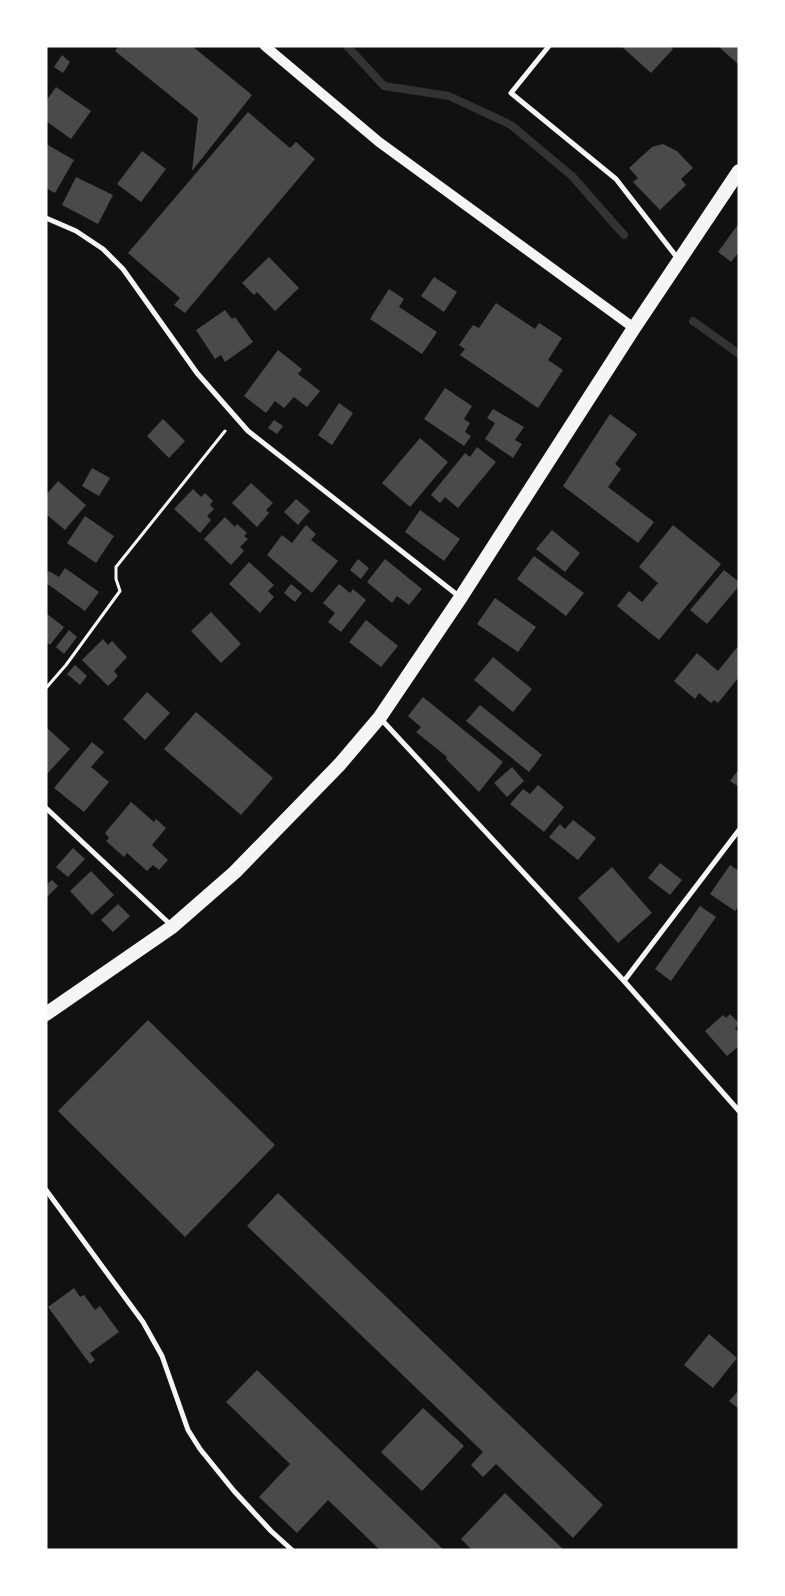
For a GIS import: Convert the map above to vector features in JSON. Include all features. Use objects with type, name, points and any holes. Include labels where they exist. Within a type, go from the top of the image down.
[{"type":"highway","points":[[46,1014],[172,926],[235,872],[340,764],[380,717],[461,597],[634,328],[739,171]]},
{"type":"main road","points":[[265,46],[379,142],[634,328]]},
{"type":"street","points":[[549,46],[511,93],[616,179],[679,260]]},
{"type":"street","points":[[46,218],[76,231],[103,249],[123,269],[197,373],[248,431],[461,597]]},
{"type":"street","points":[[380,717],[624,981],[739,1111]]},
{"type":"street","points":[[46,808],[172,926]]},
{"type":"street","points":[[624,981],[739,830]]},
{"type":"street","points":[[46,1190],[143,1322],[162,1356],[188,1430],[200,1449],[234,1491],[271,1531],[292,1550]]},
{"type":"path","points":[[46,688],[120,591],[116,579],[116,567],[236,418]]},
{"type":"building","points":[[119,46],[192,46],[252,95],[192,171],[198,118],[115,51]]},
{"type":"building","points":[[621,46],[670,46],[673,49],[651,73]]},
{"type":"building","points":[[718,46],[739,46],[739,65]]},
{"type":"building","points":[[62,55],[70,62],[63,73],[54,67]]},
{"type":"building","points":[[56,87],[91,111],[71,139],[46,121],[46,101]]},
{"type":"building","points":[[248,112],[290,148],[296,142],[315,159],[185,313],[174,305],[180,298],[128,253]]},
{"type":"building","points":[[46,144],[74,160],[55,193],[46,188]]},
{"type":"building","points":[[663,144],[677,151],[693,168],[681,179],[686,185],[660,210],[633,182],[638,178],[629,168],[652,147]]},
{"type":"building","points":[[142,151],[166,169],[141,202],[117,184]]},
{"type":"building","points":[[76,177],[113,195],[98,224],[62,205]]},
{"type":"building","points":[[739,223],[739,252],[731,262],[718,252]]},
{"type":"building","points":[[269,257],[299,288],[275,311],[257,292],[254,295],[242,283]]},
{"type":"building","points":[[434,277],[457,292],[444,312],[421,296]]},
{"type":"building","points":[[389,289],[404,299],[399,307],[437,332],[422,354],[370,319]]},
{"type":"building","points":[[496,303],[535,329],[539,323],[562,338],[548,360],[563,370],[538,408],[460,355],[465,349],[459,345],[473,325],[479,328]]},
{"type":"building","points":[[225,310],[232,319],[235,317],[253,342],[225,362],[221,355],[215,359],[196,330]]},
{"type":"building","points":[[278,350],[302,369],[298,374],[320,391],[307,407],[294,397],[284,408],[275,401],[266,413],[244,396]]},
{"type":"building","points":[[445,388],[472,406],[464,419],[470,423],[465,432],[471,436],[464,446],[424,419]]},
{"type":"building","points":[[339,403],[353,413],[332,445],[318,435]]},
{"type":"building","points":[[493,409],[524,427],[515,440],[522,444],[513,458],[485,439],[495,423],[487,418]]},
{"type":"building","points":[[610,414],[637,434],[615,464],[621,469],[608,487],[654,522],[638,543],[563,486]]},
{"type":"building","points":[[163,419],[185,441],[169,458],[147,436]]},
{"type":"building","points":[[274,420],[283,426],[277,434],[268,428]]},
{"type":"building","points":[[420,438],[448,462],[410,507],[382,483]]},
{"type":"building","points":[[477,447],[496,462],[458,508],[445,497],[440,503],[431,495],[465,453],[470,457]]},
{"type":"building","points":[[92,468],[110,478],[99,496],[82,486]]},
{"type":"building","points":[[58,481],[86,505],[65,530],[46,514],[46,495]]},
{"type":"building","points":[[251,483],[273,503],[266,510],[269,513],[257,527],[232,503]]},
{"type":"building","points":[[193,489],[201,497],[205,493],[213,501],[210,505],[214,509],[207,516],[211,520],[200,533],[174,509]]},
{"type":"building","points":[[296,499],[310,511],[298,525],[284,512]]},
{"type":"building","points":[[420,510],[460,539],[444,561],[405,532]]},
{"type":"building","points":[[85,516],[114,536],[96,563],[67,543]]},
{"type":"building","points":[[225,517],[235,527],[237,524],[247,533],[244,536],[248,539],[240,547],[244,551],[231,565],[204,539]]},
{"type":"building","points":[[306,525],[316,534],[311,540],[338,561],[312,593],[267,555],[282,535],[292,543]]},
{"type":"building","points":[[673,525],[721,564],[659,640],[617,606],[629,591],[642,602],[658,583],[639,567]]},
{"type":"building","points":[[552,530],[580,553],[565,572],[536,549]]},
{"type":"building","points":[[534,556],[584,593],[566,616],[517,579]]},
{"type":"building","points":[[358,559],[369,568],[361,579],[350,570]]},
{"type":"building","points":[[385,559],[422,589],[409,605],[397,596],[392,603],[367,582]]},
{"type":"building","points":[[249,562],[274,585],[268,591],[274,597],[260,613],[229,584]]},
{"type":"building","points":[[65,568],[99,592],[85,611],[46,583],[46,575],[49,571],[59,577]]},
{"type":"building","points":[[724,570],[739,582],[739,586],[707,624],[690,610]]},
{"type":"building","points":[[291,584],[302,593],[295,602],[284,593]]},
{"type":"building","points":[[339,584],[350,593],[353,589],[366,600],[341,632],[328,622],[335,613],[323,603]]},
{"type":"building","points":[[495,598],[536,627],[518,652],[477,624]]},
{"type":"building","points":[[211,612],[241,644],[221,663],[191,631]]},
{"type":"building","points":[[46,613],[64,627],[50,645],[46,642]]},
{"type":"building","points":[[366,620],[398,646],[381,667],[349,642]]},
{"type":"building","points":[[69,630],[77,637],[64,654],[56,647]]},
{"type":"building","points":[[103,639],[108,645],[112,641],[127,657],[114,671],[118,676],[108,686],[82,660]]},
{"type":"building","points":[[739,645],[739,677],[718,703],[714,700],[711,703],[699,693],[695,699],[674,681],[697,653],[718,671]]},
{"type":"building","points":[[493,657],[532,689],[513,712],[474,680]]},
{"type":"building","points":[[75,665],[87,676],[80,685],[67,674]]},
{"type":"building","points":[[147,692],[170,713],[145,740],[123,719]]},
{"type":"building","points":[[423,697],[503,762],[479,792],[446,759],[447,757],[416,732],[421,727],[408,716]]},
{"type":"building","points":[[480,705],[542,755],[529,772],[466,721]]},
{"type":"building","points":[[196,712],[273,778],[241,815],[164,749]]},
{"type":"building","points":[[46,727],[70,749],[46,775]]},
{"type":"building","points":[[92,742],[104,752],[91,767],[109,782],[84,812],[54,788]]},
{"type":"building","points":[[512,767],[524,781],[507,797],[494,783]]},
{"type":"building","points":[[739,769],[739,787],[730,781]]},
{"type":"building","points":[[538,785],[564,807],[544,832],[510,804],[523,789],[530,794]]},
{"type":"building","points":[[131,802],[154,822],[156,819],[166,828],[152,845],[168,860],[159,870],[153,865],[147,871],[127,853],[124,857],[106,841],[109,838],[105,833]]},
{"type":"building","points":[[573,820],[596,838],[578,860],[549,837],[560,824],[565,829]]},
{"type":"building","points":[[73,848],[85,859],[68,877],[56,867]]},
{"type":"building","points":[[660,863],[682,880],[670,895],[648,878]]},
{"type":"building","points":[[730,865],[739,871],[739,906],[735,911],[710,894]]},
{"type":"building","points":[[612,867],[652,913],[618,943],[578,898]]},
{"type":"building","points":[[91,871],[114,895],[92,915],[70,891]]},
{"type":"building","points":[[52,880],[58,886],[46,898],[46,885]]},
{"type":"building","points":[[118,904],[130,916],[113,932],[101,920]]},
{"type":"building","points":[[700,906],[716,917],[671,981],[655,969]]},
{"type":"building","points":[[730,1014],[739,1023],[735,1029],[739,1032],[739,1046],[727,1056],[705,1031],[723,1015],[726,1018]]},
{"type":"building","points":[[148,1020],[275,1145],[185,1237],[58,1111]]},
{"type":"building","points":[[278,1193],[603,1505],[573,1538],[496,1464],[483,1477],[471,1465],[483,1452],[247,1226]]},
{"type":"building","points":[[74,1288],[80,1297],[84,1295],[95,1310],[100,1306],[119,1332],[90,1353],[95,1360],[90,1364],[48,1307]]},
{"type":"building","points":[[709,1334],[737,1358],[713,1388],[684,1365]]},
{"type":"building","points":[[257,1370],[444,1550],[380,1550],[328,1500],[297,1533],[259,1497],[290,1464],[226,1402]]},
{"type":"building","points":[[739,1390],[739,1409],[729,1401]]},
{"type":"building","points":[[423,1408],[464,1446],[422,1491],[381,1452]]},
{"type":"building","points":[[505,1493],[564,1550],[472,1550],[461,1539]]},
{"type":"waterway","points":[[347,46],[384,86],[449,96],[511,125],[572,176],[624,235]]},
{"type":"waterway","points":[[693,321],[739,354]]}]
